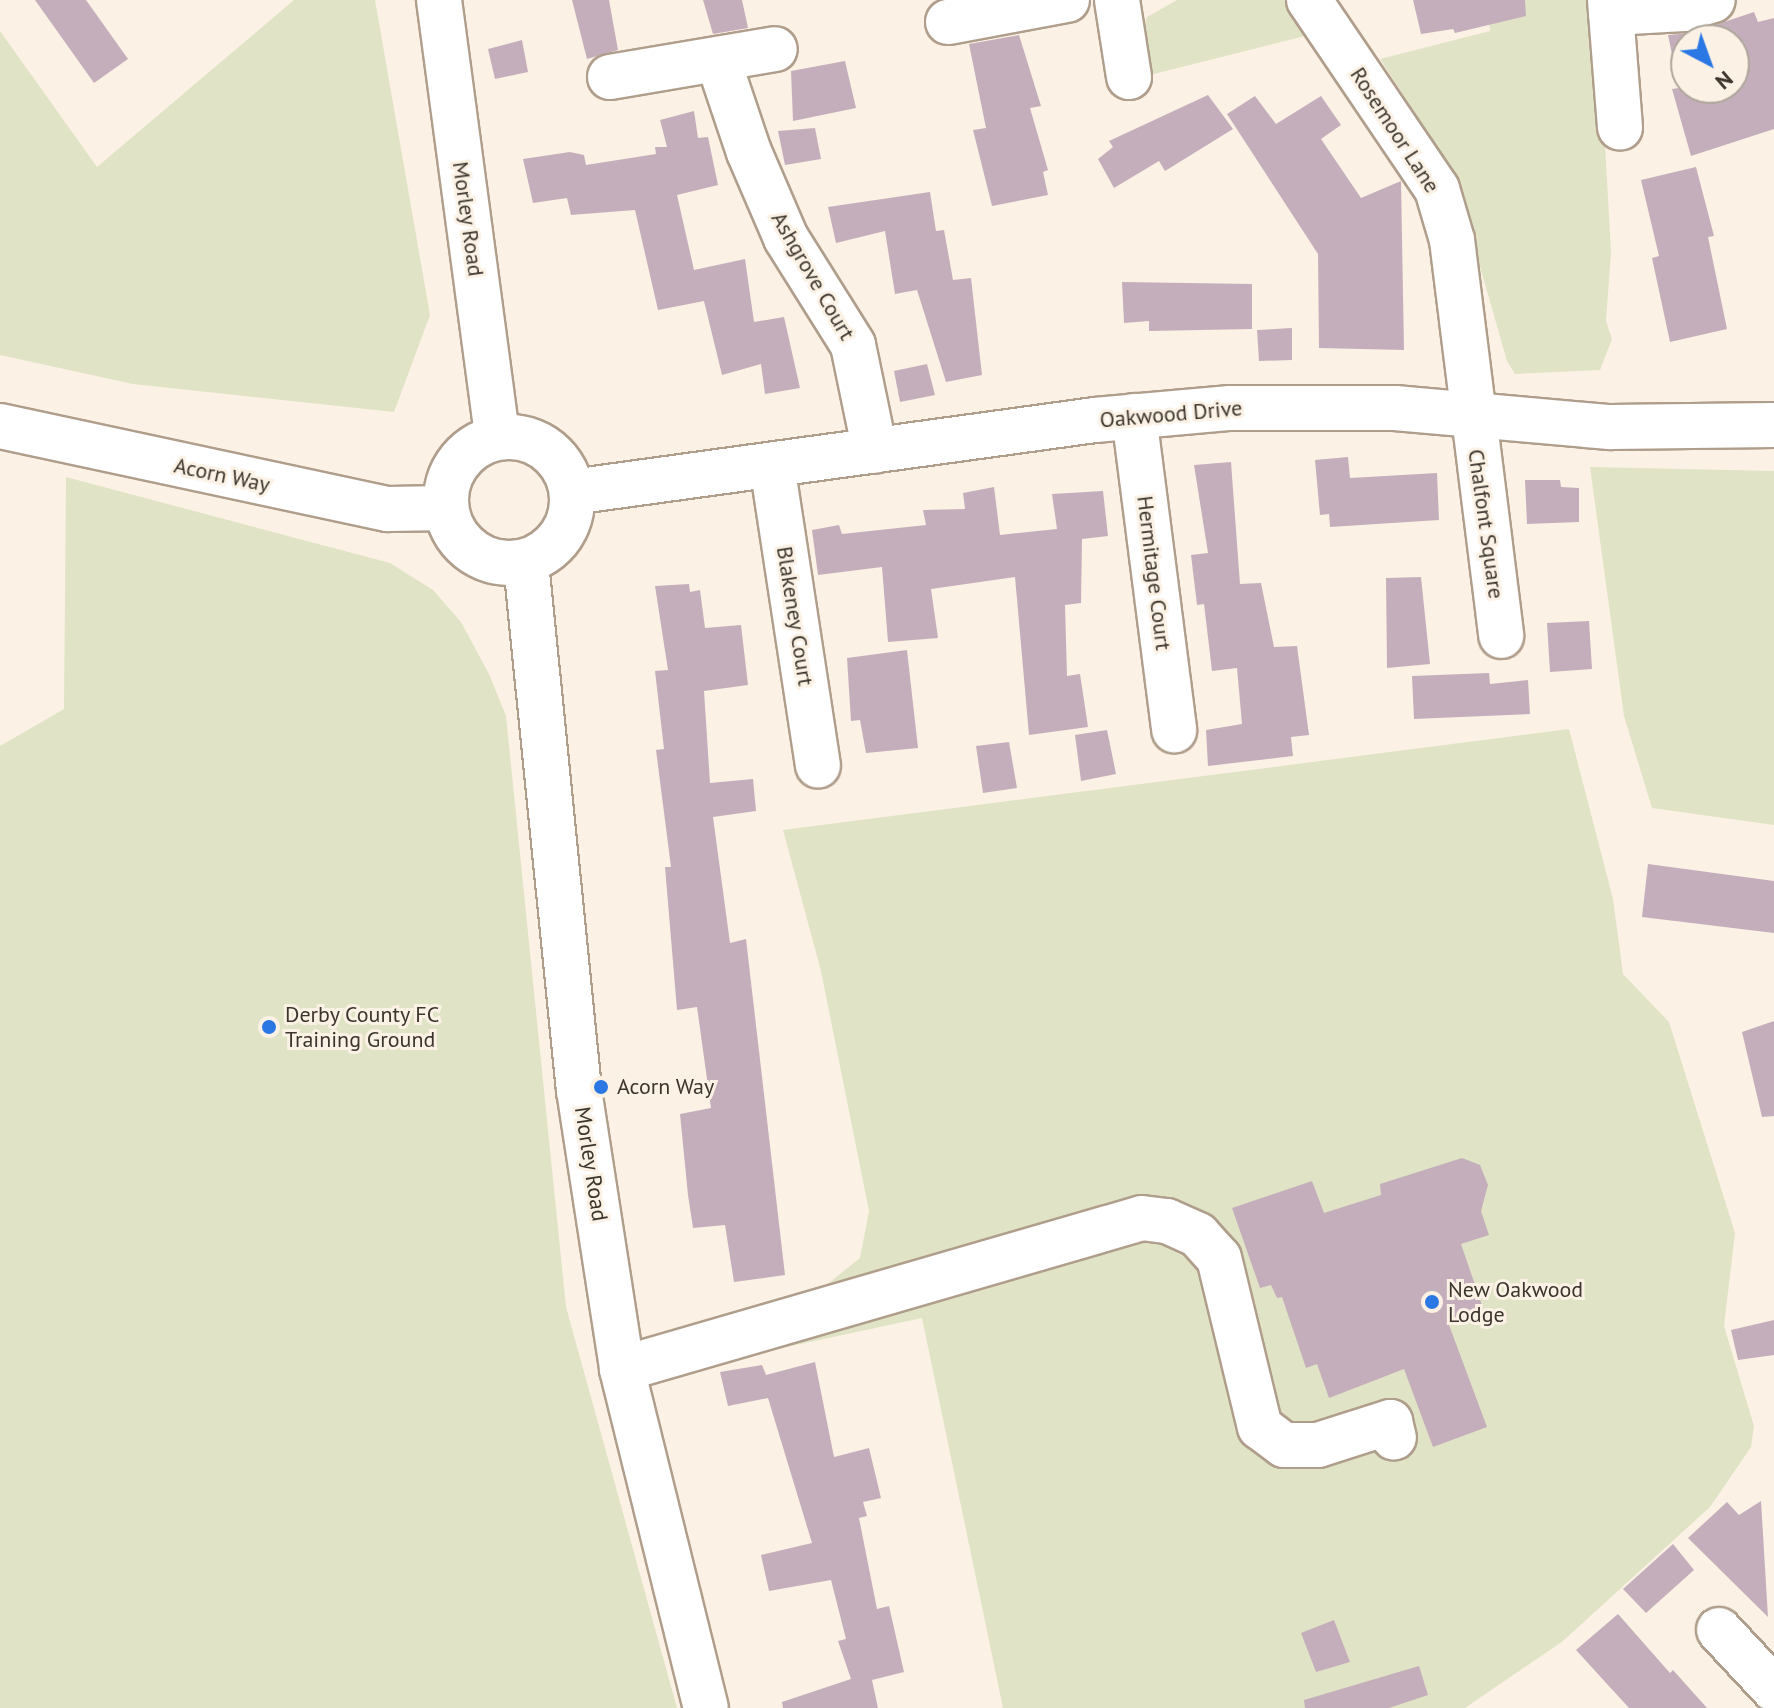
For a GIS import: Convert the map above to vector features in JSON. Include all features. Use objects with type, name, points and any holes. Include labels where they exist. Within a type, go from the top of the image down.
[{"type":"street","name":"Morley Road","points":[[439,0],[497,437]]},
{"type":"street","points":[[948,22],[1067,0]]},
{"type":"street","points":[[1117,0],[1129,77]]},
{"type":"street","name":"Rosemoor Lane","points":[[1309,0],[1437,189],[1452,240],[1471,413]]},
{"type":"street","points":[[1620,128],[1611,6],[1684,9],[1713,0]]},
{"type":"street","points":[[610,77],[775,49]]},
{"type":"street","name":"Ashgrove Court","points":[[718,60],[749,152],[786,238],[853,345],[863,374],[875,451]]},
{"type":"street","name":"Oakwood Drive","points":[[572,492],[1134,416],[1288,406],[1471,413],[1610,427],[1774,425]]},
{"type":"street","name":"Chalfont Square","points":[[1471,413],[1501,636]]},
{"type":"street","name":"Hermitage Court","points":[[1134,416],[1174,730]]},
{"type":"street","name":"Acorn Way","points":[[0,426],[388,509],[446,508]]},
{"type":"street","points":[[497,437],[532,440],[551,453],[565,470],[572,492],[569,520],[556,543],[526,563],[489,560],[462,543],[446,508],[456,465],[469,451],[497,437]]},
{"type":"street","name":"Blakeney Court","points":[[772,465],[818,766]]},
{"type":"street","name":"Morley Road","points":[[526,563],[579,1090],[622,1369],[706,1708]]},
{"type":"street","points":[[622,1369],[1142,1218],[1167,1221],[1198,1235],[1219,1258],[1260,1427],[1284,1445],[1318,1445],[1390,1422],[1394,1438]]},
{"type":"street","points":[[1719,1630],[1774,1689]]},
{"type":"green space","points":[[294,0],[375,0],[430,315],[394,412],[133,384],[0,355],[0,31],[97,167]]},
{"type":"green space","points":[[1177,0],[1287,0],[1305,36],[1146,76],[1139,40],[1147,17]]},
{"type":"green space","points":[[1487,0],[1597,0],[1611,252],[1606,321],[1612,339],[1600,370],[1515,374],[1507,361],[1453,172],[1380,59],[1490,31]]},
{"type":"green space","points":[[1590,467],[1774,471],[1774,825],[1652,808],[1624,716]]},
{"type":"green space","name":"Derby County FC Training Ground","points":[[66,477],[390,563],[433,590],[461,622],[489,674],[506,716],[566,1307],[677,1708],[0,1708],[0,746],[64,709]]},
{"type":"green space","points":[[1569,729],[1613,899],[1623,974],[1669,1022],[1735,1233],[1724,1326],[1754,1426],[1751,1447],[1710,1507],[1563,1641],[1465,1708],[1003,1708],[922,1318],[735,1358],[860,1258],[869,1211],[821,971],[783,830]]},
{"type":"building","points":[[35,0],[86,0],[128,59],[94,83]]},
{"type":"building","points":[[572,0],[609,0],[618,50],[587,59]]},
{"type":"building","points":[[703,0],[742,0],[748,28],[713,34]]},
{"type":"building","points":[[1413,0],[1525,0],[1526,16],[1455,33],[1453,29],[1421,34]]},
{"type":"building","points":[[1754,12],[1758,22],[1774,18],[1774,129],[1691,156],[1676,104],[1750,104],[1750,24],[1718,24]]},
{"type":"building","points":[[1019,35],[1041,106],[1030,108],[1048,170],[1043,172],[1048,195],[992,206],[973,130],[986,128],[969,44]]},
{"type":"building","points":[[522,40],[528,72],[495,79],[488,49]]},
{"type":"building","points":[[845,61],[856,108],[793,121],[791,71]]},
{"type":"building","points":[[1208,95],[1233,129],[1165,171],[1159,161],[1114,188],[1098,159],[1113,147],[1109,141]]},
{"type":"building","points":[[1255,96],[1276,124],[1321,96],[1341,125],[1321,139],[1361,198],[1401,181],[1404,350],[1319,348],[1318,254],[1227,114]]},
{"type":"building","points":[[694,111],[698,138],[708,137],[718,185],[677,195],[694,270],[745,259],[754,322],[784,317],[800,388],[765,394],[761,364],[722,375],[704,301],[658,310],[635,210],[571,215],[567,198],[533,203],[523,159],[570,152],[584,155],[586,165],[656,154],[655,147],[667,147],[660,120]]},
{"type":"building","points":[[815,128],[821,159],[785,165],[778,131]]},
{"type":"building","points":[[1696,167],[1714,236],[1708,237],[1727,329],[1670,342],[1652,258],[1659,256],[1641,180]]},
{"type":"building","points":[[930,192],[936,231],[944,230],[953,280],[971,278],[982,375],[946,382],[917,290],[895,294],[885,231],[836,243],[828,207]]},
{"type":"building","points":[[1122,282],[1252,284],[1252,329],[1149,331],[1149,321],[1124,323]]},
{"type":"building","points":[[1292,328],[1292,360],[1259,361],[1257,330]]},
{"type":"building","points":[[927,364],[935,395],[900,402],[894,371]]},
{"type":"building","points":[[1348,457],[1350,478],[1437,473],[1439,520],[1330,527],[1329,514],[1320,515],[1315,460]]},
{"type":"building","points":[[1231,462],[1240,584],[1261,583],[1274,647],[1297,646],[1309,735],[1291,737],[1293,756],[1208,766],[1206,730],[1242,724],[1237,668],[1212,671],[1204,604],[1197,605],[1191,555],[1208,553],[1194,465]]},
{"type":"building","points":[[1525,480],[1560,480],[1561,487],[1579,488],[1579,522],[1527,524]]},
{"type":"building","points":[[994,487],[1000,535],[1057,529],[1052,494],[1103,491],[1108,536],[1082,539],[1081,603],[1065,605],[1067,676],[1080,674],[1088,727],[1029,735],[1015,577],[931,589],[938,638],[888,642],[882,567],[818,575],[812,530],[839,525],[842,534],[926,525],[923,510],[965,509],[963,493]]},
{"type":"building","points":[[1421,577],[1430,664],[1387,668],[1386,578]]},
{"type":"building","points":[[689,584],[690,592],[700,590],[705,628],[741,625],[748,685],[704,691],[710,783],[753,779],[756,811],[713,817],[730,943],[746,939],[785,1275],[734,1282],[725,1225],[693,1228],[688,1195],[680,1114],[711,1108],[697,1007],[677,1010],[665,867],[671,867],[656,750],[664,749],[655,671],[668,670],[655,586]]},
{"type":"building","points":[[1589,621],[1592,669],[1550,672],[1547,623]]},
{"type":"building","points":[[907,650],[918,748],[866,753],[860,720],[851,721],[847,658]]},
{"type":"building","points":[[1489,673],[1490,684],[1528,680],[1530,714],[1414,719],[1412,676]]},
{"type":"building","points":[[1107,730],[1116,774],[1081,781],[1075,735]]},
{"type":"building","points":[[1009,742],[1017,788],[983,793],[976,746]]},
{"type":"building","points":[[1648,864],[1774,881],[1774,933],[1642,917]]},
{"type":"building","points":[[1774,1021],[1774,1116],[1762,1117],[1742,1032]]},
{"type":"building","name":"New Oakwood Lodge","points":[[1462,1158],[1480,1165],[1488,1185],[1481,1211],[1489,1235],[1461,1244],[1485,1314],[1449,1325],[1487,1427],[1433,1447],[1404,1369],[1329,1398],[1317,1364],[1306,1368],[1282,1297],[1277,1298],[1271,1285],[1260,1288],[1232,1208],[1312,1181],[1324,1213],[1381,1195],[1380,1184]]},
{"type":"building","points":[[1774,1320],[1774,1355],[1738,1360],[1731,1330]]},
{"type":"building","points":[[815,1362],[834,1457],[869,1448],[881,1498],[863,1502],[867,1516],[859,1518],[877,1609],[889,1606],[904,1672],[872,1680],[878,1708],[783,1708],[782,1702],[851,1679],[838,1641],[846,1639],[831,1580],[769,1591],[761,1555],[812,1543],[768,1398],[728,1406],[720,1372],[762,1365],[766,1375]]},
{"type":"building","points":[[1761,1501],[1768,1617],[1688,1538],[1727,1502],[1739,1515]]},
{"type":"building","points":[[1673,1544],[1694,1570],[1646,1613],[1623,1589]]},
{"type":"building","points":[[1618,1614],[1670,1673],[1673,1670],[1707,1708],[1629,1708],[1576,1650]]},
{"type":"building","points":[[1334,1620],[1350,1662],[1316,1672],[1301,1633]]},
{"type":"building","points":[[1419,1666],[1428,1695],[1389,1708],[1305,1708],[1304,1700]]},
{"type":"place","name":"Derby County FC Training Ground","points":[[269,1027]]},
{"type":"place","name":"Acorn Way","points":[[601,1087]]},
{"type":"place","name":"New Oakwood Lodge","points":[[1432,1302]]}]
